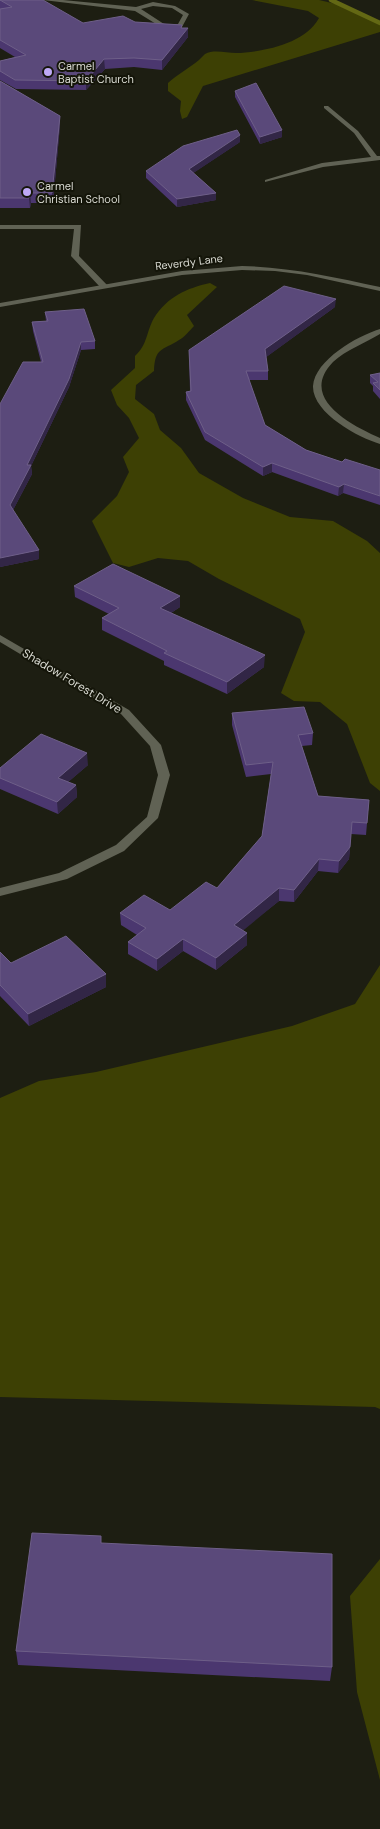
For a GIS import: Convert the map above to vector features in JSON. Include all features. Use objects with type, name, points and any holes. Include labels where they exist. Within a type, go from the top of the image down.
[{"type":"street","points":[[46,0],[136,9],[153,4],[173,7],[186,14],[180,26],[164,26],[136,9]]},
{"type":"street","points":[[326,107],[356,132],[377,158]]},
{"type":"street","points":[[267,180],[322,165],[377,158]]},
{"type":"street","points":[[0,227],[78,227],[75,256],[104,286]]},
{"type":"street","name":"Reverdy Lane","points":[[0,305],[182,273],[242,268],[275,269],[307,273],[380,289]]},
{"type":"street","points":[[380,331],[343,352],[328,363],[320,375],[318,391],[324,406],[336,418],[349,427],[380,440]]},
{"type":"street","name":"Shadow Forest Drive","points":[[0,638],[125,712],[155,745],[164,775],[152,818],[120,848],[62,876],[0,892]]},
{"type":"shaded area","points":[[252,0],[319,0],[349,7],[380,23],[380,32],[203,86],[187,117],[182,119],[180,111],[181,101],[168,91],[168,83],[205,54],[216,51],[236,53],[258,51],[282,45],[304,34],[313,27],[319,18],[308,11]]},
{"type":"shaded area","points":[[210,283],[217,287],[187,315],[194,326],[183,337],[160,351],[156,358],[154,371],[136,385],[135,399],[154,414],[160,430],[181,448],[199,473],[243,498],[290,517],[333,521],[367,541],[380,553],[380,791],[370,783],[347,724],[320,702],[294,701],[281,693],[305,632],[300,619],[219,579],[188,561],[158,558],[129,567],[113,563],[92,521],[117,496],[129,472],[123,457],[139,438],[129,418],[117,405],[111,390],[135,368],[135,356],[145,342],[151,323],[165,304],[178,294]]},
{"type":"shaded area","points":[[380,965],[380,1409],[375,1407],[0,1397],[0,1098],[39,1081],[96,1072],[292,1026],[355,1004]]},
{"type":"shaded area","points":[[380,1559],[380,1780],[357,1692],[350,1596]]},
{"type":"building","name":"Carmel Baptist Church","points":[[0,0],[43,0],[83,23],[123,16],[135,22],[182,25],[181,28],[188,28],[162,60],[134,58],[104,59],[86,81],[15,80],[0,71],[0,61],[26,55],[0,40],[0,9],[12,7]]},
{"type":"building","points":[[0,81],[60,116],[52,193],[30,193],[29,198],[0,198]]},
{"type":"building","points":[[256,83],[282,130],[260,137],[235,91]]},
{"type":"building","points":[[237,130],[240,135],[189,169],[216,193],[177,199],[146,171],[183,146]]},
{"type":"building","points":[[284,286],[336,299],[265,349],[268,371],[246,371],[265,425],[306,450],[342,462],[345,459],[380,470],[380,496],[344,484],[339,487],[272,463],[263,467],[205,432],[186,392],[191,391],[189,350]]},
{"type":"building","points":[[84,309],[95,341],[81,342],[69,379],[27,465],[31,465],[10,505],[39,550],[0,558],[0,404],[23,362],[43,362],[32,322],[48,321],[45,312]]},
{"type":"building","points":[[380,373],[380,390],[373,383],[378,382],[370,375]]},
{"type":"building","points":[[113,564],[180,596],[160,608],[265,655],[227,682],[164,653],[167,651],[102,618],[119,608],[74,586]]},
{"type":"building","points":[[304,707],[313,733],[298,735],[318,796],[369,800],[367,823],[352,822],[350,847],[339,861],[319,859],[294,890],[279,888],[234,925],[247,933],[216,958],[183,939],[157,959],[128,942],[146,928],[120,913],[144,895],[170,910],[206,882],[217,888],[262,836],[273,762],[246,765],[232,713]]},
{"type":"building","points":[[41,734],[87,753],[58,778],[76,785],[57,802],[0,778],[0,768]]},
{"type":"building","points":[[66,936],[106,974],[28,1014],[0,985],[0,952],[11,963]]},
{"type":"building","points":[[32,1533],[101,1536],[101,1543],[332,1554],[332,1667],[16,1651]]},
{"type":"waterway","points":[[331,0],[380,23]]},
{"type":"place","name":"Carmel Baptist Church","points":[[48,72]]},
{"type":"place","name":"Carmel Christian School","points":[[27,192]]}]
